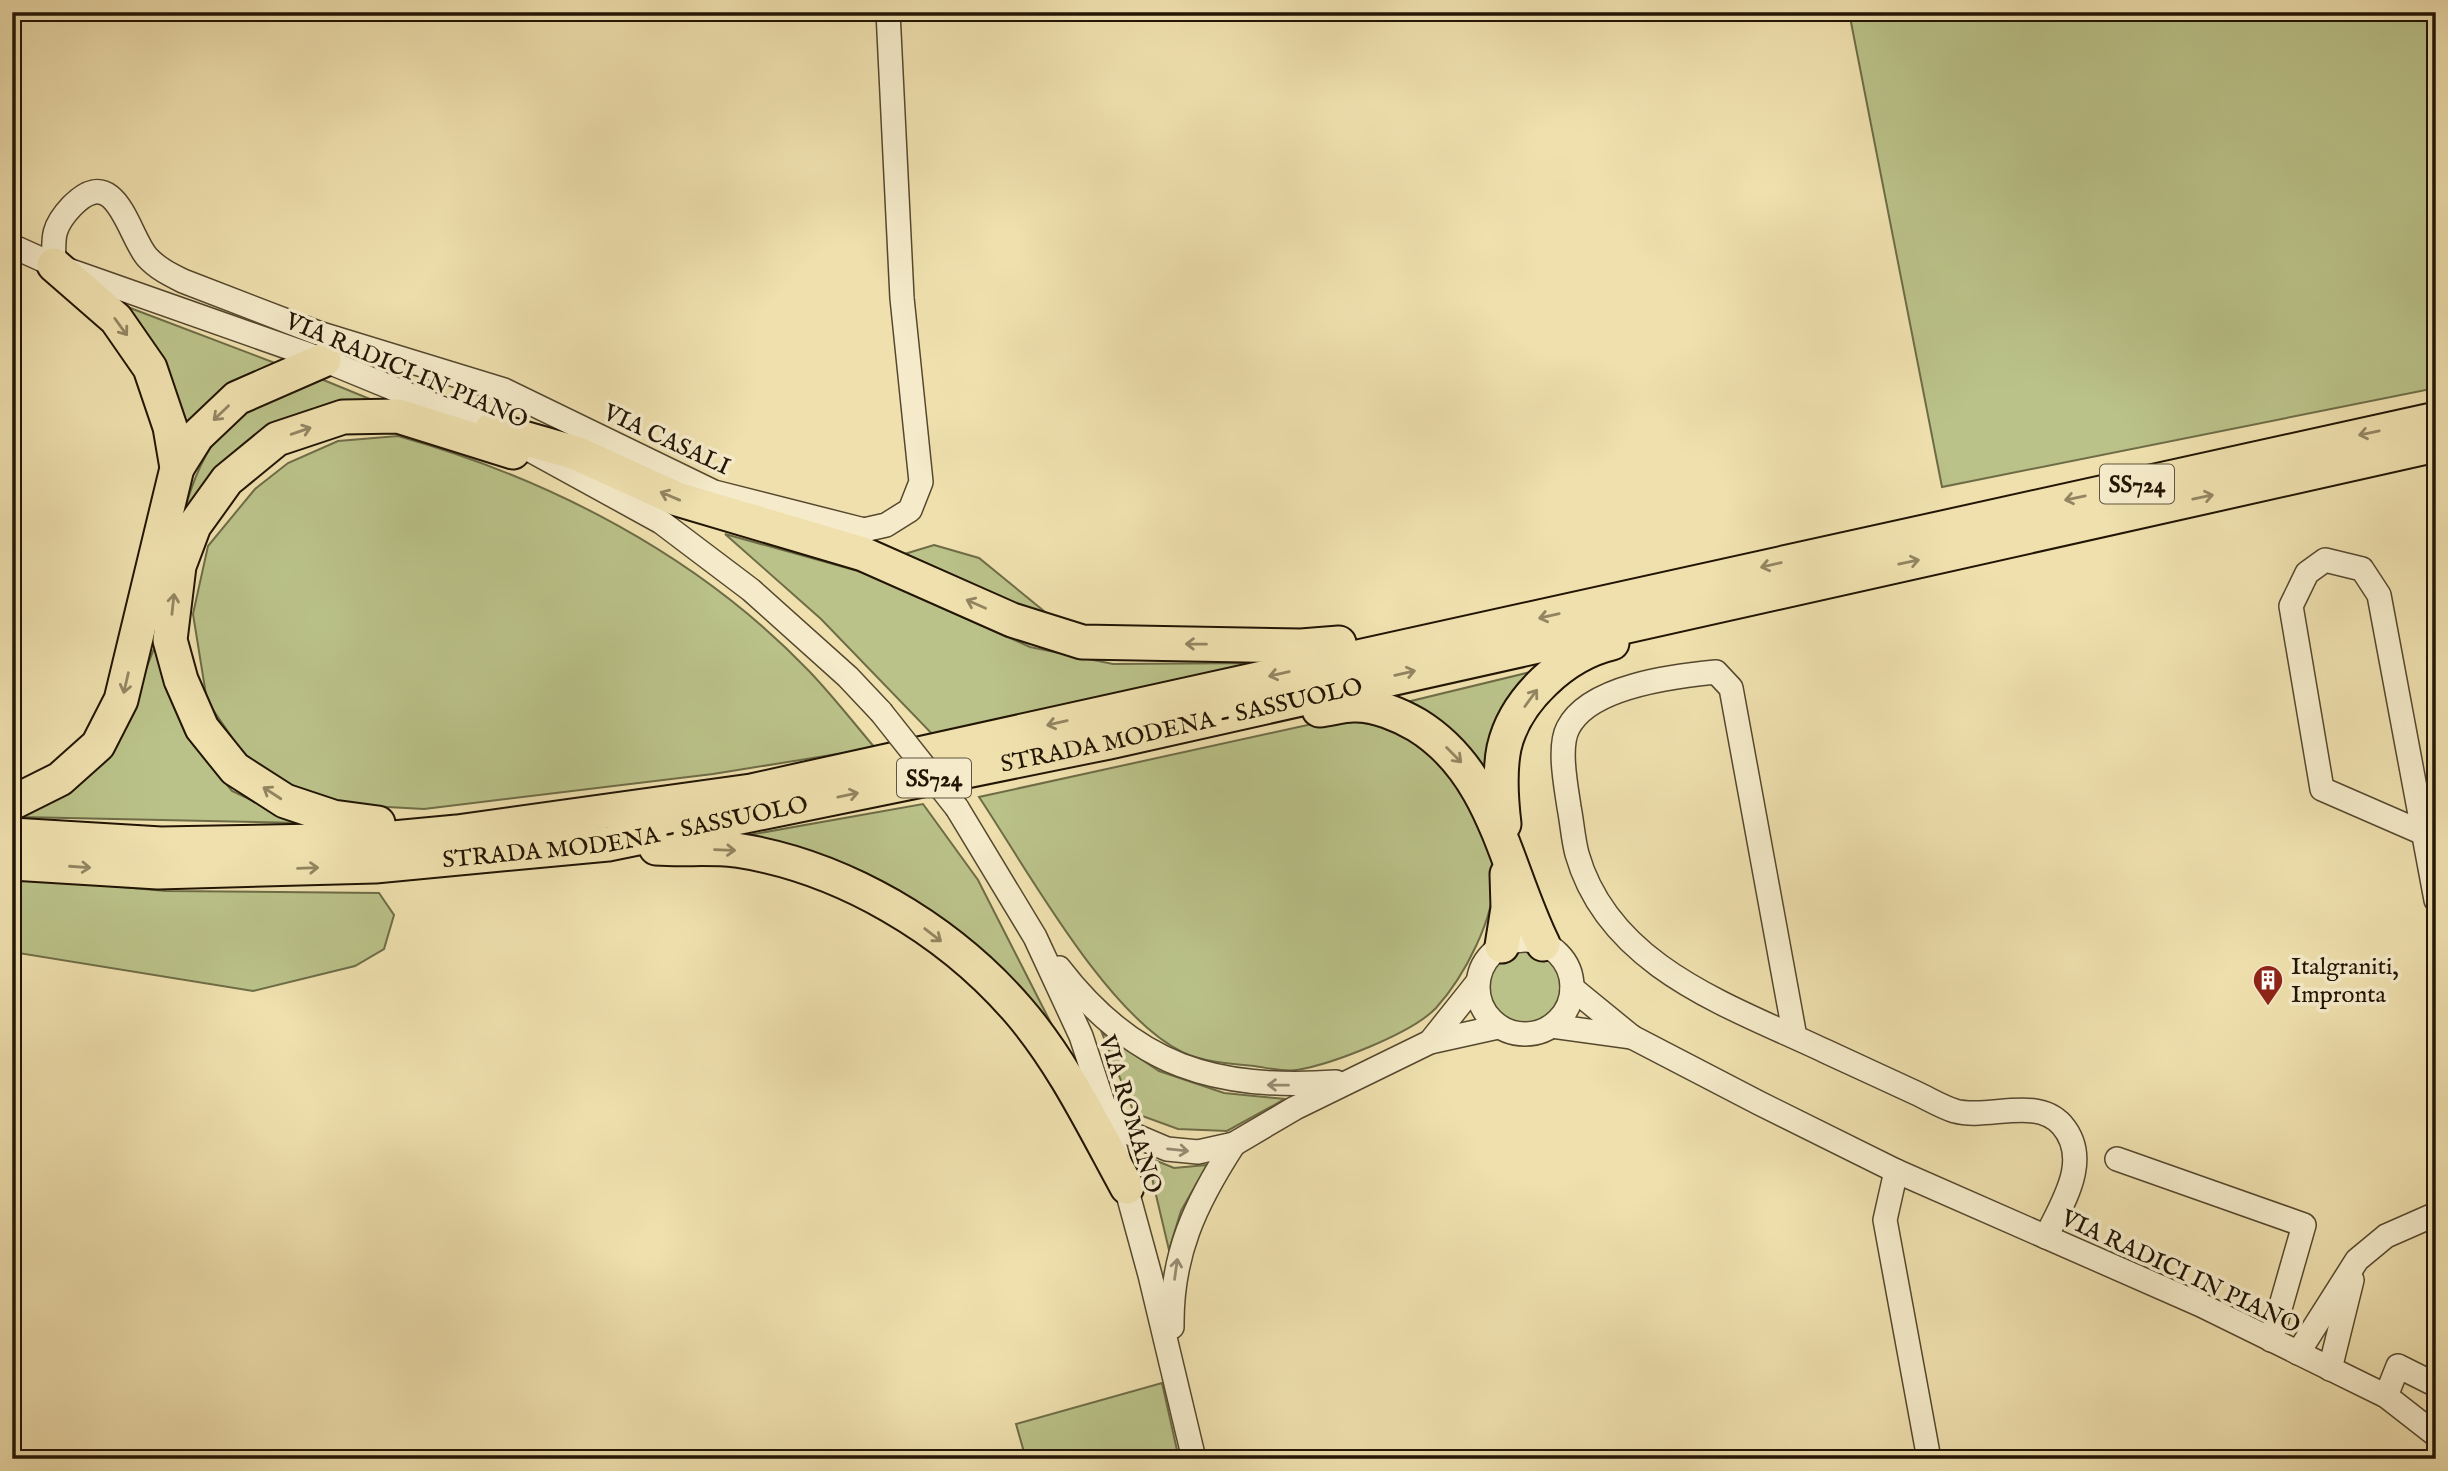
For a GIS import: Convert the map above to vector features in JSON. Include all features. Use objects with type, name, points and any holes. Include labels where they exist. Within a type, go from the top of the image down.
[{"type":"highway","points":[[54,265],[116,318],[150,368],[170,427],[177,468]]},
{"type":"highway","points":[[12,803],[60,779],[98,745],[121,700],[177,468],[197,436],[237,398],[324,360]]},
{"type":"highway","points":[[457,832],[405,823],[367,822],[333,817],[285,801],[235,769],[202,728],[181,680],[170,640],[179,566],[194,526],[227,480],[277,439],[343,417],[398,416],[567,471]]},
{"type":"highway","name":"SS724","points":[[1840,563],[2436,419]]},
{"type":"highway","points":[[492,429],[576,453],[677,499],[863,554],[1012,620],[1082,642],[1301,646],[1484,631]]},
{"type":"highway","name":"SS724","points":[[1840,563],[2436,445]]},
{"type":"highway","name":"STRADA MODENA - SASSUOLO","points":[[12,863],[158,872],[361,867],[608,844],[1109,742],[1810,585],[1840,563]]},
{"type":"highway","name":"STRADA MODENA - SASSUOLO","points":[[12,835],[161,844],[372,840],[457,832],[751,792],[1484,631],[1840,563]]},
{"type":"highway","points":[[1502,946],[1508,908],[1501,778],[1505,745],[1519,714],[1539,687],[1563,665],[1595,647],[1788,603],[1810,585]]},
{"type":"highway","points":[[1109,742],[1357,705],[1401,716],[1436,737],[1465,765],[1486,800],[1543,944]]},
{"type":"highway","points":[[608,844],[735,850],[796,863],[857,886],[917,922],[976,969],[1018,1010],[1052,1056],[1126,1187]]},
{"type":"street","name":"VIA CASALI","points":[[54,265],[52,233],[64,214],[80,198],[104,194],[115,199],[125,211],[146,256],[163,271],[183,281],[318,332],[503,390],[714,492],[836,525],[864,530],[886,525],[910,510],[921,482],[902,298],[888,12]]},
{"type":"street","name":"VIA RADICI IN PIANO","points":[[12,246],[54,265],[324,360],[492,429],[661,522],[751,590],[838,668],[881,712],[957,808]]},
{"type":"street","points":[[2423,833],[2322,789],[2291,606],[2307,573],[2325,560],[2362,569],[2379,596],[2436,900]]},
{"type":"street","points":[[1795,1037],[1731,688],[1716,671],[1602,696],[1576,717],[1567,730],[1565,750],[1567,794],[1577,854],[1594,896],[1612,923],[1640,950],[1684,985],[1795,1037],[1954,1111],[2027,1110],[2042,1113],[2061,1124],[2075,1148],[2076,1163],[2070,1186],[2046,1237]]},
{"type":"street","name":"VIA ROMANO","points":[[957,808],[1035,937],[1081,1036],[1103,1102],[1173,1362],[1194,1459]]},
{"type":"street","points":[[1035,937],[1074,987],[1110,1022],[1150,1051],[1189,1071],[1236,1082],[1280,1086],[1346,1082]]},
{"type":"street","points":[[1103,1102],[1127,1132],[1167,1149],[1198,1152],[1234,1144],[1346,1082],[1430,1042],[1498,1027],[1526,1035],[1552,1026],[1570,1002],[1572,988],[1564,961],[1543,944],[1516,941],[1502,946],[1490,955],[1481,968],[1477,983],[1430,1042]]},
{"type":"street","points":[[1477,983],[1482,1008],[1498,1027]]},
{"type":"street","name":"VIA RADICI IN PIANO","points":[[1572,988],[1632,1037],[1896,1171],[2272,1340],[2386,1396],[2436,1434]]},
{"type":"street","name":"VIA RADICI IN PIANO","points":[[1552,1026],[1632,1037]]},
{"type":"street","points":[[1173,1362],[1172,1301],[1178,1256],[1195,1212],[1234,1144]]},
{"type":"street","points":[[2117,1159],[2304,1225],[2272,1340]]},
{"type":"street","points":[[1896,1171],[1885,1220],[1929,1459]]},
{"type":"street","points":[[2298,1353],[2357,1260],[2386,1236],[2436,1214]]},
{"type":"street","points":[[2330,1369],[2357,1260]]},
{"type":"street","points":[[2386,1396],[2398,1366],[2436,1385]]},
{"type":"green space","points":[[1849,12],[2436,12],[2436,388],[1942,487]]},
{"type":"green space","points":[[125,306],[283,366],[188,433],[164,366]]},
{"type":"green space","points":[[321,379],[387,406],[288,428],[174,555],[192,487],[201,465],[227,425],[244,410],[265,398]]},
{"type":"green space","points":[[398,436],[511,475],[566,499],[619,526],[670,557],[719,591],[766,629],[818,680],[875,748],[713,774],[424,809],[351,805],[299,794],[242,752],[207,701],[193,614],[208,546],[255,489],[288,463],[338,441]]},
{"type":"green space","points":[[725,534],[865,573],[1030,647],[1113,664],[1264,663],[935,737],[821,619]]},
{"type":"green space","points":[[934,545],[979,558],[1055,620],[898,556]]},
{"type":"green space","points":[[155,646],[188,738],[232,791],[300,823],[21,817],[121,734]]},
{"type":"green space","points":[[1547,668],[1494,781],[1454,737],[1407,702]]},
{"type":"green space","points":[[1335,719],[1386,728],[1412,741],[1448,771],[1476,808],[1492,851],[1494,874],[1490,909],[1476,946],[1457,980],[1436,1008],[1409,1028],[1350,1055],[1312,1067],[1287,1070],[1217,1062],[1182,1052],[1153,1033],[1097,974],[1044,899],[979,797]]},
{"type":"green space","points":[[923,804],[978,880],[1058,1037],[1014,987],[967,940],[914,900],[886,883],[842,863],[743,836]]},
{"type":"green space","points":[[12,877],[166,891],[379,893],[394,915],[384,949],[355,966],[253,991],[12,952]]},
{"type":"green space","points":[[1524,950],[1538,953],[1551,961],[1559,974],[1562,988],[1559,1002],[1551,1015],[1538,1023],[1524,1026],[1510,1023],[1497,1015],[1489,1002],[1486,988],[1489,974],[1497,961],[1510,953]]},
{"type":"green space","points":[[1102,1033],[1159,1071],[1224,1093],[1285,1099],[1227,1131],[1178,1129],[1134,1113]]},
{"type":"green space","points":[[1147,1157],[1174,1168],[1207,1165],[1181,1211],[1169,1250]]},
{"type":"green space","points":[[1162,1383],[1179,1459],[1026,1459],[1016,1424]]},
{"type":"place","name":"Italgraniti, Impronta","points":[[2268,1007]]}]
